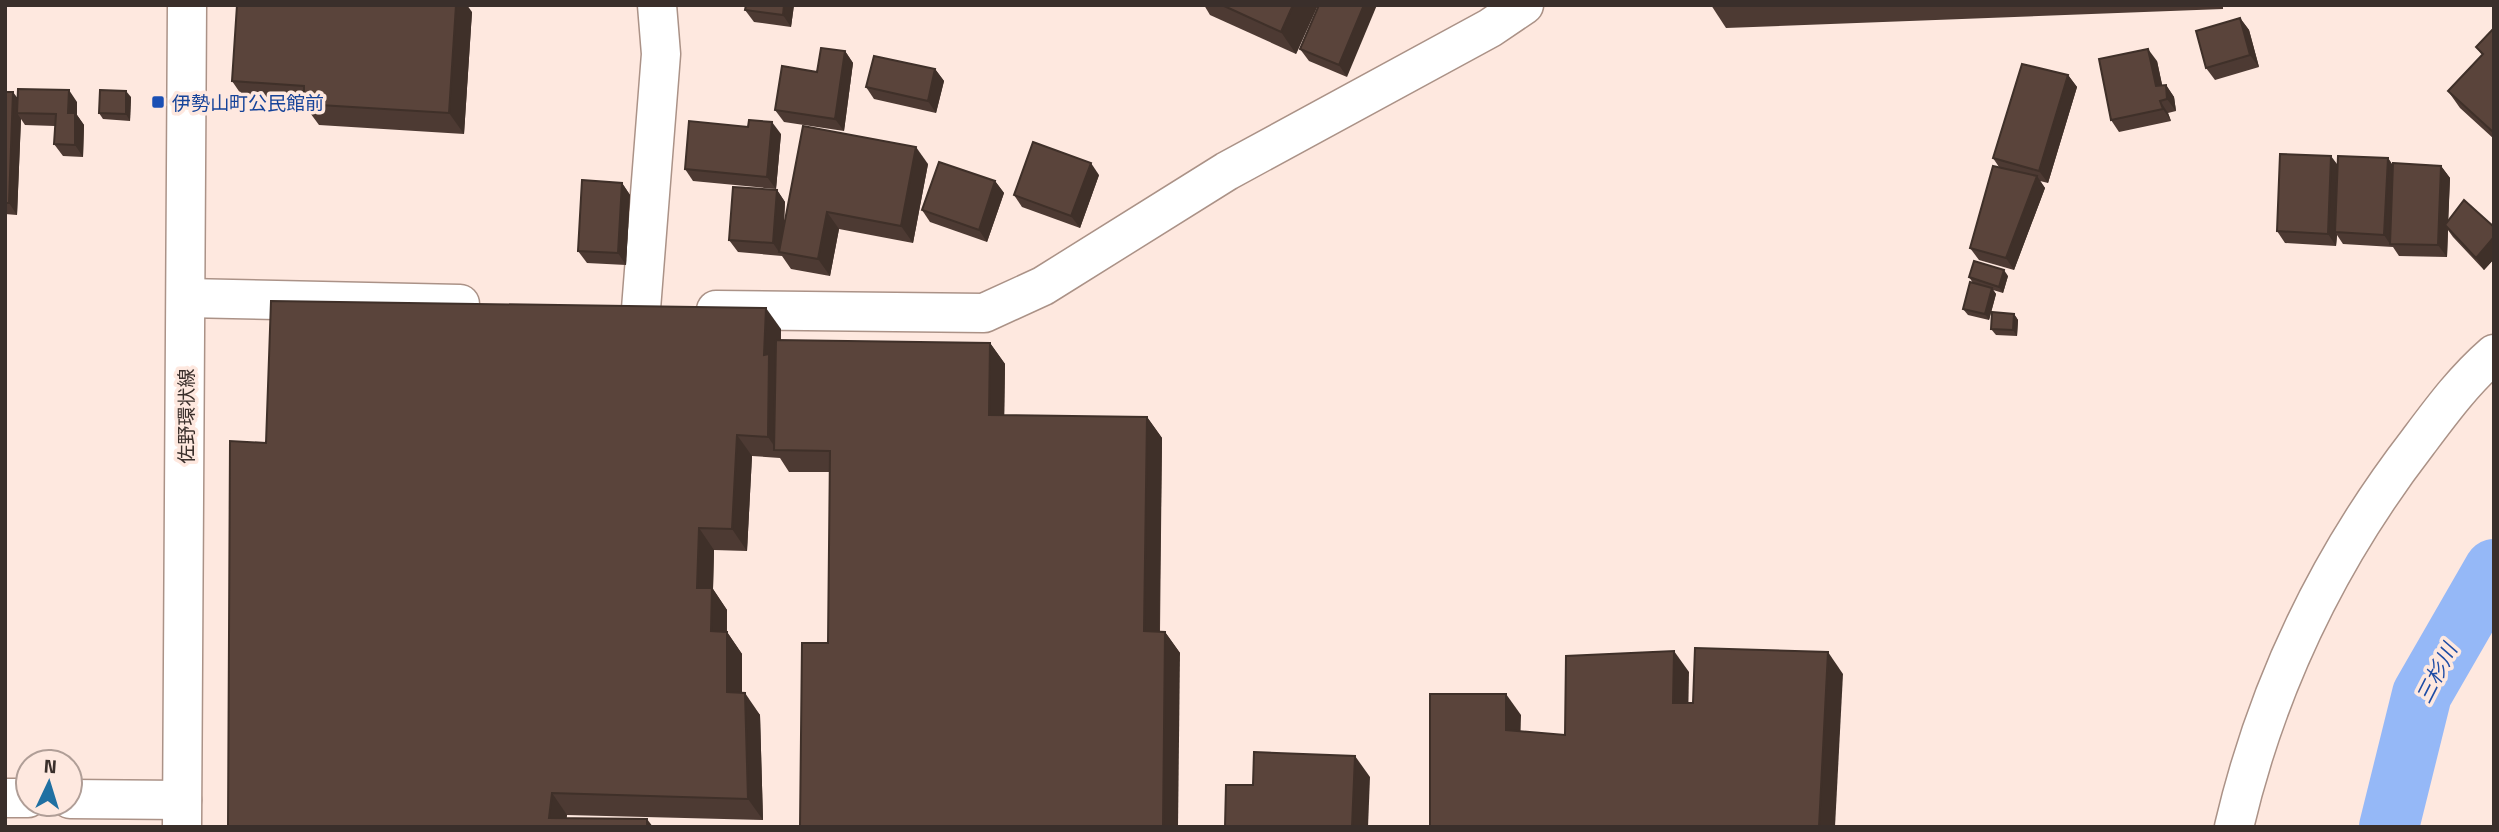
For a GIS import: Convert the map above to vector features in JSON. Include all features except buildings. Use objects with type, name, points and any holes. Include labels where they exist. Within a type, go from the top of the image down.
[{"type":"street","name":"佐野環状線","points":[[182,813],[187,5]]},
{"type":"street","points":[[641,309],[661,54],[657,5]]},
{"type":"street","points":[[599,308],[984,313],[1043,286],[1217,177],[1490,28],[1524,5]]},
{"type":"street","points":[[186,298],[489,305]]},
{"type":"street","points":[[2234,827],[2277,686],[2323,586],[2384,486],[2468,376],[2494,354]]},
{"type":"street","points":[[84,801],[182,813]]},
{"type":"waterway","name":"三杉川","points":[[2389,827],[2422,694],[2494,569]]},
{"type":"place","name":"伊勢山町公民館前","points":[[158,102]]}]
